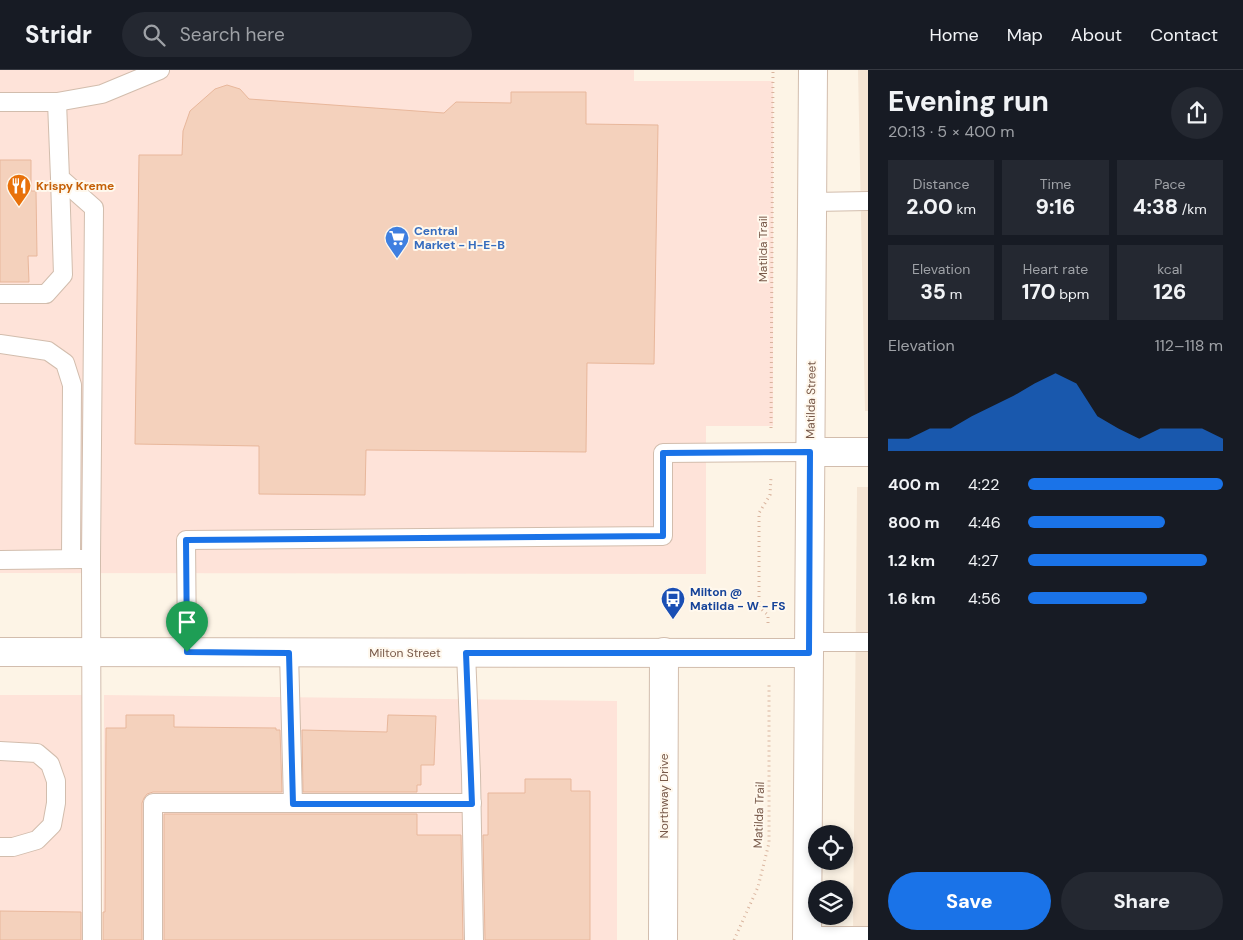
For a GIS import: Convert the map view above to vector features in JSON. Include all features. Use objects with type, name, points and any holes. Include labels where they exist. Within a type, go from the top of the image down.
[{"type":"street","name":"Matilda Street","points":[[808,938],[813,70]]},
{"type":"street","points":[[810,452],[868,452]]},
{"type":"street","name":"Milton Street","points":[[0,652],[664,652],[809,647]]},
{"type":"street","name":"Northway Drive","points":[[663,940],[664,652]]},
{"type":"lane","points":[[0,102],[57,102],[102,94],[160,70]]},
{"type":"lane","points":[[0,294],[46,294],[63,275],[57,102]]},
{"type":"lane","points":[[60,178],[94,208],[91,559],[92,940]]},
{"type":"lane","points":[[812,202],[868,201]]},
{"type":"lane","points":[[0,344],[48,351],[65,364],[72,386],[71,559]]},
{"type":"lane","points":[[187,652],[186,540],[663,536],[663,453],[810,452]]},
{"type":"lane","points":[[0,560],[91,559]]},
{"type":"lane","points":[[809,647],[868,642]]},
{"type":"lane","points":[[289,653],[293,804]]},
{"type":"lane","points":[[466,653],[472,804],[474,940]]},
{"type":"lane","points":[[0,751],[37,754],[50,764],[56,781],[56,803],[52,825],[37,840],[13,847],[0,847]]},
{"type":"lane","points":[[153,940],[153,804],[472,804]]},
{"type":"lane","points":[[808,938],[868,936]]},
{"type":"path","name":"Matilda Trail","points":[[771,429],[772,70]]},
{"type":"path","points":[[768,615],[759,607],[759,513],[770,495]]},
{"type":"path","name":"Matilda Trail","points":[[734,940],[758,887],[769,843],[769,685]]},
{"type":"shaded area","points":[[0,70],[634,70],[634,81],[773,81],[773,426],[706,426],[706,574],[0,573]]},
{"type":"shaded area","points":[[858,70],[868,70],[868,411],[865,411]]},
{"type":"shaded area","points":[[857,487],[868,487],[868,940],[853,940]]},
{"type":"shaded area","points":[[0,695],[83,695],[83,940],[0,940]]},
{"type":"shaded area","points":[[104,695],[617,701],[617,940],[103,940]]},
{"type":"building","name":"Central Market - H-E-B","points":[[227,85],[240,89],[249,99],[444,113],[456,102],[511,103],[511,92],[586,92],[586,124],[658,125],[654,364],[587,363],[586,452],[366,450],[365,495],[259,494],[259,446],[135,444],[139,155],[182,155],[183,131],[190,111],[215,89]]},
{"type":"building","points":[[0,160],[31,160],[31,191],[36,191],[37,256],[28,256],[29,282],[0,282]]},
{"type":"building","points":[[126,715],[174,715],[174,727],[276,728],[276,730],[280,730],[282,792],[153,792],[147,794],[142,803],[142,940],[103,940],[103,912],[105,912],[106,728],[126,728]]},
{"type":"building","points":[[388,715],[436,716],[434,765],[421,765],[421,785],[417,785],[417,792],[303,792],[302,730],[387,732]]},
{"type":"building","points":[[525,779],[571,779],[571,791],[590,791],[590,940],[485,940],[483,835],[488,835],[488,793],[525,793]]},
{"type":"building","points":[[164,814],[417,814],[417,835],[461,835],[463,940],[164,940]]},
{"type":"building","points":[[0,911],[81,912],[81,940],[0,940]]},
{"type":"place","name":"Krispy Kreme","points":[[19,207]]},
{"type":"place","name":"Central Market - H-E-B","points":[[397,259]]},
{"type":"place","name":"Milton @ Matilda - W - FS","points":[[673,620]]},
{"type":"route","points":[[810,452],[809,653],[466,653],[472,804],[293,804],[289,653],[187,652],[186,540],[663,536],[663,453],[810,452]]}]
